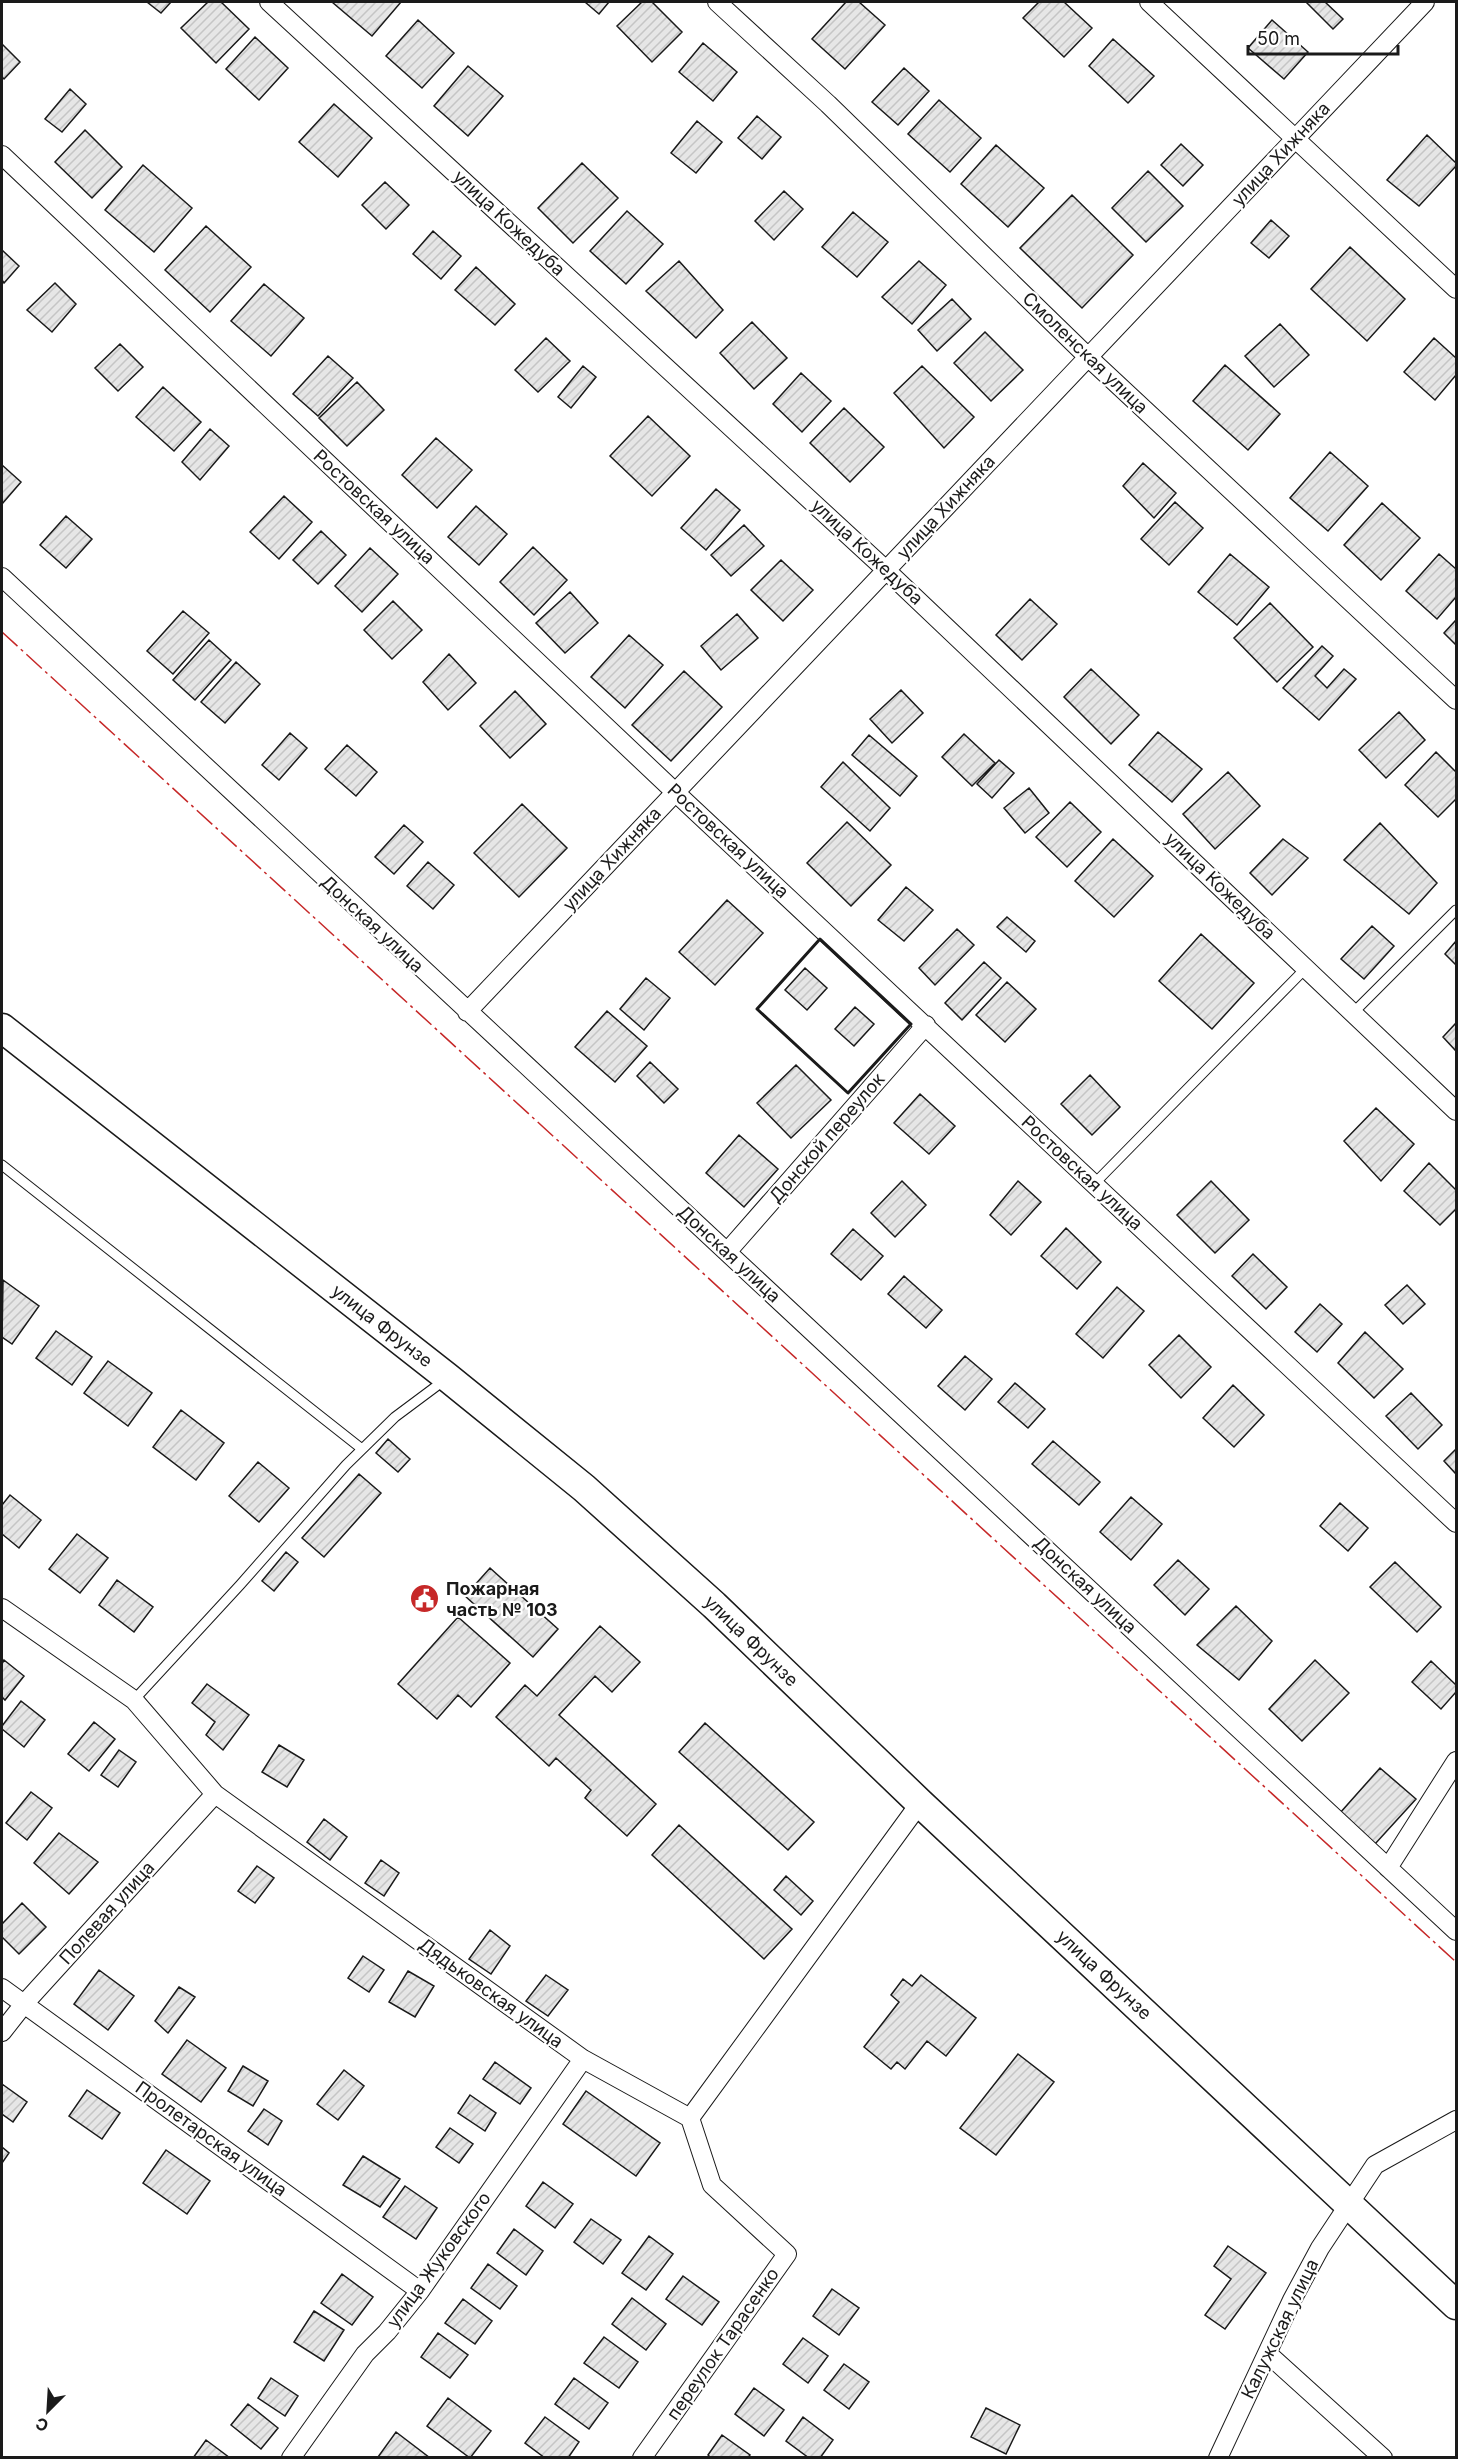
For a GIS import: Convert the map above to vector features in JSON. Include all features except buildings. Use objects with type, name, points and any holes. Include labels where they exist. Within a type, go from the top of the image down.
[{"type":"main road","name":"улица Фрунзе","points":[[2,1028],[447,1377],[584,1488],[714,1605],[920,1803],[1456,2305]]},
{"type":"street","name":"улица Кожедуба","points":[[269,2],[886,570],[1456,1111]]},
{"type":"street","name":"Смоленская улица","points":[[717,2],[828,104],[1088,357],[1456,700]]},
{"type":"street","points":[[1149,2],[1456,289]]},
{"type":"street","name":"улица Хижняка","points":[[467,1012],[1425,2]]},
{"type":"street","name":"Ростовская улица","points":[[2,155],[675,792],[1456,1523]]},
{"type":"street","name":"Донская улица","points":[[2,577],[1456,1931]]},
{"type":"street","name":"Донской переулок","points":[[727,1252],[926,1025]]},
{"type":"street","name":"Дядьковская улица","points":[[2,1608],[134,1700],[215,1794],[582,2059],[690,2118]]},
{"type":"street","points":[[1388,1868],[1456,1761]]},
{"type":"street","name":"Полевая улица","points":[[2,2032],[24,2004],[215,1794]]},
{"type":"street","points":[[690,2118],[920,1803]]},
{"type":"street","name":"Пролетарская улица","points":[[2,1988],[420,2291]]},
{"type":"street","name":"улица Жуковского","points":[[291,2457],[365,2354],[387,2332],[420,2291],[582,2059]]},
{"type":"street","name":"переулок Тарасенко","points":[[642,2457],[787,2254],[712,2185],[690,2118]]},
{"type":"street","points":[[1348,2203],[1375,2165],[1456,2120]]},
{"type":"street","name":"Калужская улица","points":[[1218,2457],[1292,2300],[1348,2203]]},
{"type":"street","points":[[1268,2354],[1383,2457]]},
{"type":"lane","points":[[1353,1013],[1456,910]]},
{"type":"lane","points":[[1094,1184],[1306,968]]},
{"type":"lane","points":[[2,1165],[362,1449]]},
{"type":"lane","points":[[134,1700],[362,1449],[395,1417],[447,1377]]},
{"type":"wall","points":[[820,939],[911,1024],[848,1093],[757,1009],[820,939]]},
{"type":"power","points":[[2,632],[1456,1962]]},
{"type":"place","name":"Пожарная часть № 103","points":[[425,1599]]}]
